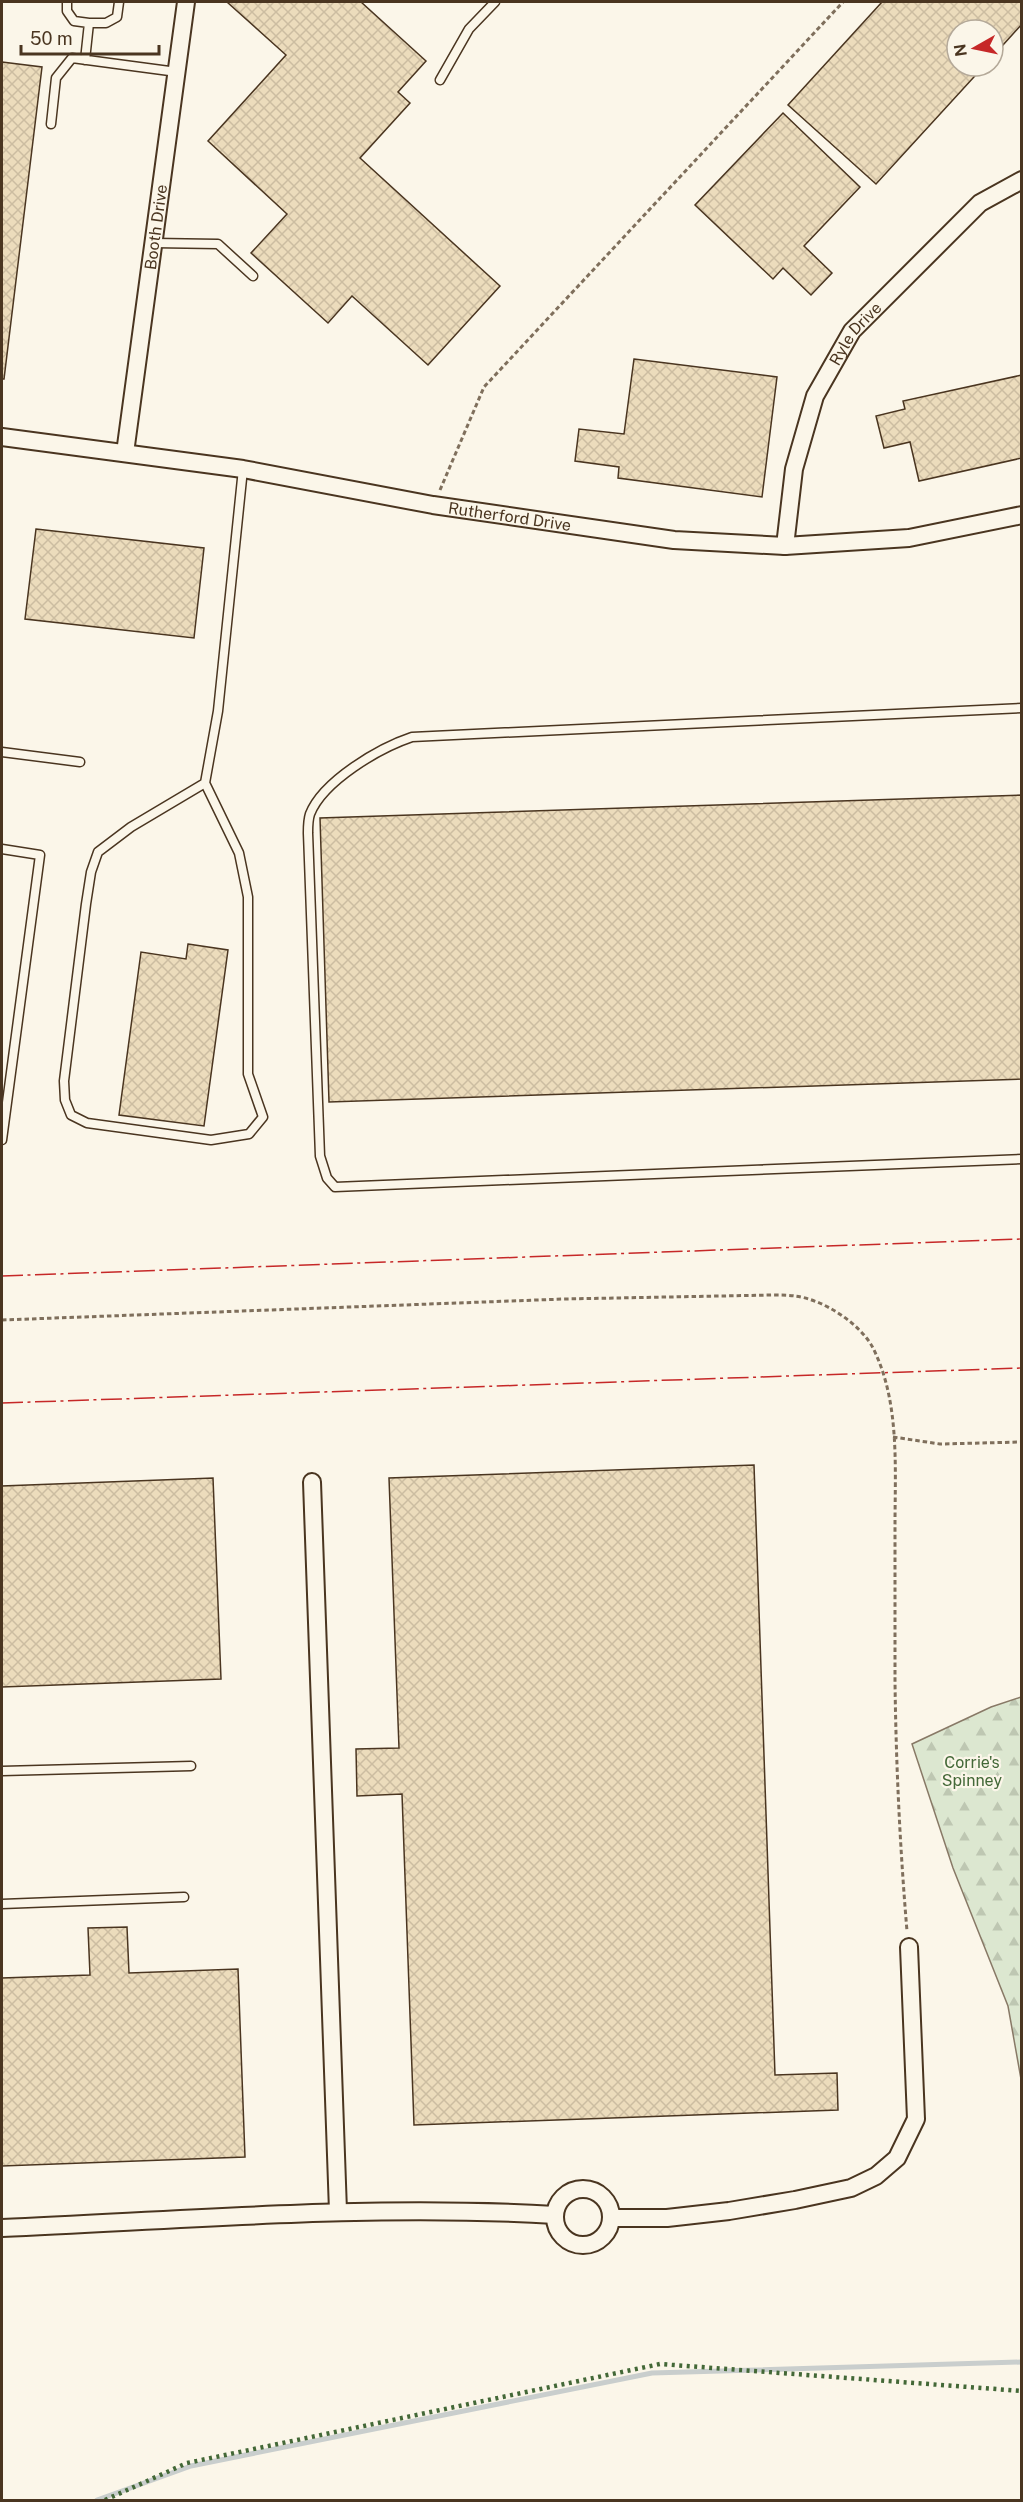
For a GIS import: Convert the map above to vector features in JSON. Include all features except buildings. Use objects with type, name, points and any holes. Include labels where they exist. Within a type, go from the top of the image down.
[{"type":"street","name":"Booth Drive","points":[[125,453],[186,2]]},
{"type":"street","name":"Ryle Drive","points":[[785,546],[794,469],[814,396],[852,331],[980,203],[1022,180]]},
{"type":"street","name":"Rutherford Drive","points":[[2,437],[243,469],[433,505],[674,540],[785,546],[909,538],[1022,515]]},
{"type":"street","points":[[312,1482],[338,2211]]},
{"type":"street","points":[[611,2218],[667,2218],[795,2200],[851,2188],[876,2176],[897,2158],[916,2120],[909,1947]]},
{"type":"street","points":[[580,2189],[598,2193],[605,2200],[611,2218],[604,2236],[586,2245],[577,2245],[562,2236],[557,2228],[555,2215],[558,2202],[564,2196],[580,2189]]},
{"type":"street","points":[[2,2228],[338,2211],[509,2212],[555,2215]]},
{"type":"lane","points":[[67,2],[66,11],[74,21],[89,23],[106,23],[117,17],[119,2]]},
{"type":"lane","points":[[440,80],[469,29],[495,2]]},
{"type":"lane","points":[[85,60],[89,23]]},
{"type":"lane","points":[[51,124],[56,78],[72,58],[177,72]]},
{"type":"lane","points":[[154,243],[218,244],[253,276]]},
{"type":"lane","points":[[205,783],[114,838],[98,852],[91,872],[64,1081],[65,1100],[70,1115],[87,1123],[211,1140],[249,1134],[263,1117],[248,1074],[248,897],[239,853],[205,783],[218,711],[243,469]]},
{"type":"lane","points":[[1022,708],[411,737],[388,745],[364,758],[320,798],[309,816],[308,833],[320,1156],[327,1178],[335,1187],[1022,1159]]},
{"type":"lane","points":[[2,752],[80,762]]},
{"type":"lane","points":[[2,849],[40,855],[2,1140]]},
{"type":"lane","points":[[2,1771],[191,1767]]},
{"type":"lane","points":[[2,1904],[183,1897]]},
{"type":"path","points":[[433,505],[484,387],[843,2]]},
{"type":"path","points":[[2,1320],[564,1299],[797,1296],[818,1303],[856,1327],[872,1346],[884,1377],[892,1410],[895,1685],[901,1861],[909,1947]]},
{"type":"path","points":[[893,1437],[940,1444],[1022,1442]]},
{"type":"green space","name":"Corrie's Spinney","points":[[1022,1697],[1021,2079],[1008,2006],[953,1868],[912,1744],[991,1707]]},
{"type":"waterway","points":[[97,2500],[191,2466],[652,2373],[1022,2362]]},
{"type":"hedge","points":[[105,2500],[187,2463],[660,2364],[1022,2391]]},
{"type":"power","points":[[2,1276],[1022,1239]]},
{"type":"power","points":[[2,1403],[1022,1368]]}]
